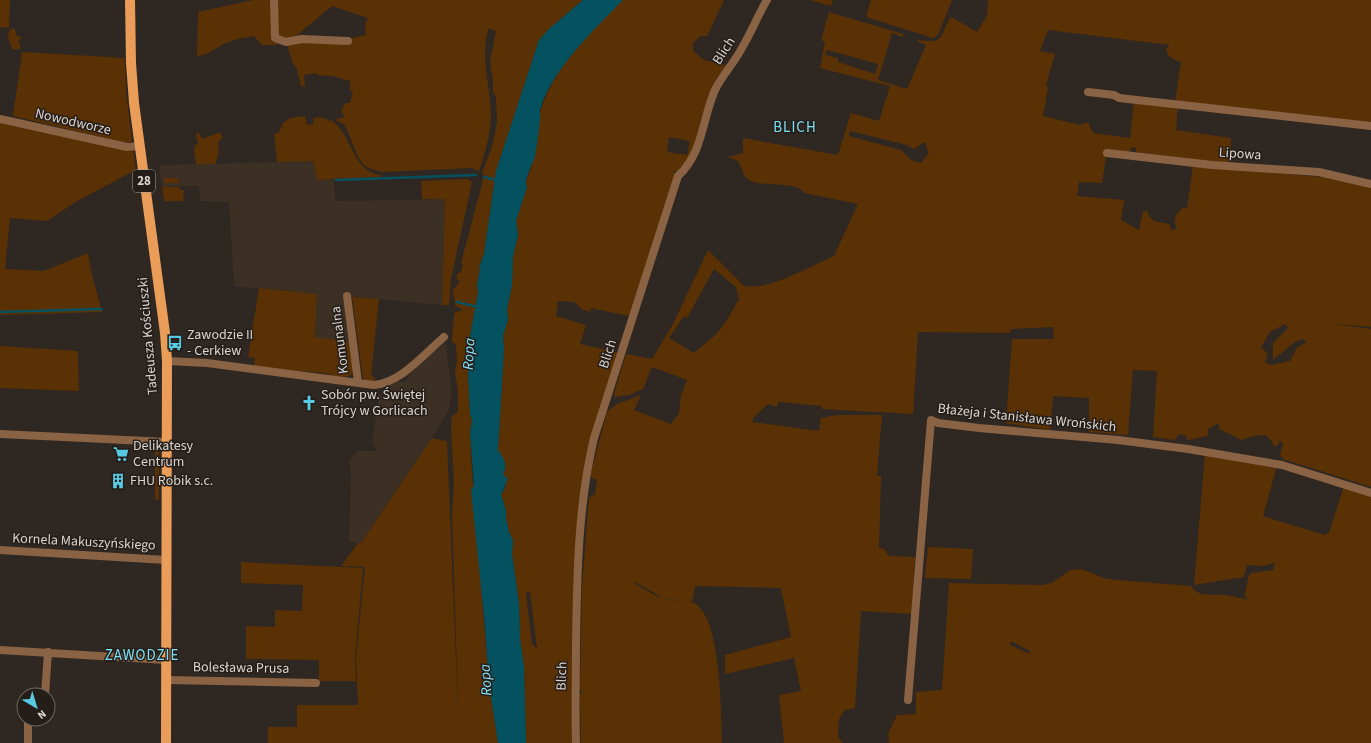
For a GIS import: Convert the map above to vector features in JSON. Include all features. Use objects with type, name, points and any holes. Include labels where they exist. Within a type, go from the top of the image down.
[{"type":"main road","name":"Tadeusza Kościuszki","points":[[130,0],[131,63],[164,333],[166,361],[166,743]]},
{"type":"street","points":[[274,0],[275,38],[286,42],[302,39],[348,41]]},
{"type":"street","name":"Blich","points":[[576,743],[577,589],[587,469],[593,444],[678,176],[688,166],[696,153],[712,97],[721,78],[743,47],[767,0]]},
{"type":"street","points":[[1088,92],[1114,95],[1119,98],[1371,126]]},
{"type":"street","name":"Nowodworze","points":[[0,119],[127,147],[140,146]]},
{"type":"street","name":"Lipowa","points":[[1107,153],[1212,165],[1319,172],[1371,184]]},
{"type":"street","name":"Komunalna","points":[[347,296],[358,382]]},
{"type":"street","points":[[166,361],[207,364],[374,385],[393,379],[409,369],[444,337]]},
{"type":"street","name":"Błażeja i Stanisława Wrońskich","points":[[908,700],[931,420],[938,423],[979,428],[1118,440],[1188,449],[1282,465],[1371,493]]},
{"type":"street","points":[[0,434],[167,442]]},
{"type":"street","name":"Kornela Makuszyńskiego","points":[[0,550],[166,560]]},
{"type":"street","points":[[0,650],[166,660]]},
{"type":"street","points":[[46,687],[48,652]]},
{"type":"street","name":"Bolesława Prusa","points":[[166,680],[316,683]]},
{"type":"street","points":[[28,727],[28,743]]},
{"type":"shaded area","points":[[0,0],[10,0],[9,28],[0,27]]},
{"type":"shaded area","points":[[253,0],[273,0],[277,45],[262,45],[254,36],[229,42],[208,53],[197,56],[198,12]]},
{"type":"shaded area","points":[[276,0],[583,0],[550,28],[539,40],[496,171],[484,254],[481,261],[477,285],[478,293],[467,352],[470,414],[472,421],[470,432],[472,473],[489,684],[498,743],[268,743],[268,727],[297,727],[297,705],[358,705],[356,656],[365,567],[341,566],[358,543],[361,543],[432,438],[447,441],[459,734],[452,514],[454,484],[451,427],[452,416],[458,412],[458,391],[455,372],[457,361],[456,345],[452,341],[454,313],[463,310],[455,305],[453,290],[460,281],[457,280],[457,274],[461,272],[463,266],[461,263],[482,184],[484,174],[482,172],[492,147],[497,122],[496,97],[493,92],[490,62],[496,31],[489,28],[486,38],[485,60],[491,117],[490,131],[479,171],[472,168],[382,172],[368,168],[358,157],[345,125],[336,119],[345,117],[341,111],[345,103],[350,103],[353,91],[350,91],[350,81],[332,76],[317,75],[316,73],[304,75],[305,87],[301,86],[296,66],[293,64],[288,48],[289,44],[292,42],[352,42],[352,38],[366,35],[365,24],[368,18],[332,6],[296,36],[289,39],[277,35]]},
{"type":"shaded area","points":[[623,0],[724,0],[707,36],[700,36],[693,43],[693,51],[704,60],[726,65],[715,82],[700,123],[699,134],[686,166],[681,166],[678,171],[673,171],[677,175],[633,317],[591,308],[590,312],[582,309],[574,302],[558,301],[556,316],[586,325],[580,344],[620,353],[584,476],[573,743],[526,743],[524,666],[520,639],[519,604],[512,554],[513,540],[509,532],[506,510],[501,495],[506,487],[503,474],[506,468],[498,450],[504,348],[503,336],[508,320],[507,309],[512,285],[513,257],[518,235],[516,221],[527,187],[525,183],[535,154],[540,111],[547,93],[555,78],[575,50]],"holes":[[[669,137],[690,141],[687,155],[667,152]],[[530,592],[537,648],[537,649],[532,644],[526,593]]]},
{"type":"shaded area","points":[[810,0],[833,0],[831,6]]},
{"type":"shaded area","points":[[871,0],[952,0],[938,35],[933,38],[866,17]]},
{"type":"shaded area","points":[[988,0],[1371,0],[1371,125],[1175,102],[1181,62],[1173,59],[1168,54],[1166,49],[1170,45],[1048,30],[1040,51],[1055,54],[1046,85],[1048,88],[1043,116],[1080,125],[1088,122],[1093,133],[1130,138],[1134,101],[1178,106],[1176,130],[1231,138],[1230,164],[1136,152],[1136,148],[1132,147],[1130,152],[1107,151],[1102,183],[1079,182],[1077,196],[1124,200],[1121,220],[1139,230],[1143,212],[1147,210],[1150,218],[1153,220],[1169,224],[1172,231],[1177,228],[1174,222],[1176,215],[1183,207],[1187,209],[1193,165],[1331,178],[1371,186],[1371,327],[1328,323],[1371,329],[1371,487],[1283,459],[1280,454],[1283,444],[1280,440],[1278,445],[1274,447],[1272,441],[1265,435],[1253,436],[1242,440],[1219,429],[1219,423],[1208,429],[1208,436],[1188,440],[1185,435],[1179,434],[1175,440],[1153,437],[1157,371],[1133,370],[1128,435],[1089,432],[1089,398],[1053,396],[1050,430],[1006,423],[1012,339],[1054,339],[1053,327],[1011,329],[1010,333],[918,332],[913,414],[822,409],[822,406],[778,402],[777,407],[768,404],[754,417],[752,422],[819,431],[821,418],[837,415],[882,415],[877,476],[881,476],[879,548],[883,548],[889,556],[915,557],[912,614],[861,611],[855,708],[845,710],[839,719],[838,737],[843,743],[784,743],[779,695],[801,691],[794,658],[725,674],[725,655],[791,637],[781,588],[695,586],[692,602],[688,601],[701,609],[709,624],[714,643],[720,689],[722,743],[581,743],[580,695],[582,693],[580,688],[582,587],[589,498],[595,494],[597,480],[590,476],[607,412],[617,404],[641,395],[634,410],[671,424],[679,413],[681,396],[687,380],[652,367],[643,389],[629,395],[615,397],[614,394],[626,354],[652,359],[673,324],[708,250],[744,286],[754,287],[765,285],[789,277],[834,256],[858,204],[804,193],[800,189],[787,185],[762,184],[749,180],[745,176],[738,161],[728,157],[743,153],[743,138],[838,155],[851,113],[879,121],[890,86],[820,68],[825,42],[821,40],[829,12],[903,34],[903,37],[892,33],[878,80],[907,89],[926,45],[917,41],[933,41],[940,38],[951,17],[977,32],[987,16]],"holes":[[[827,50],[878,64],[875,74],[838,62],[838,58],[825,55]],[[850,131],[907,145],[913,149],[925,142],[929,153],[921,163],[911,160],[901,150],[849,136]],[[714,269],[736,287],[739,299],[726,322],[714,336],[694,353],[669,338],[684,316],[687,318]],[[1285,324],[1288,328],[1273,343],[1273,360],[1296,341],[1304,339],[1306,342],[1297,348],[1290,361],[1271,365],[1265,362],[1268,354],[1261,347],[1270,332]],[[633,581],[662,598],[642,588]],[[665,598],[687,601],[670,600]]]},
{"type":"shaded area","points":[[11,29],[15,29],[16,35],[22,38],[18,40],[20,49],[12,49],[8,36]]},
{"type":"shaded area","points":[[22,52],[125,58],[126,93],[132,141],[126,143],[13,116]]},
{"type":"shaded area","points":[[305,116],[307,125],[314,124],[313,119],[318,117],[327,119],[328,121],[331,120],[344,134],[358,160],[364,167],[371,172],[381,175],[381,177],[317,180],[313,161],[277,162],[274,134],[279,132],[283,123],[290,118]]},
{"type":"shaded area","points":[[0,120],[133,150],[136,170],[77,201],[47,221],[10,218],[5,269],[44,271],[88,253],[102,312],[0,315]]},
{"type":"shaded area","points":[[198,132],[203,139],[220,132],[223,137],[218,143],[219,152],[215,164],[196,164],[194,151],[195,145],[198,144],[196,135]]},
{"type":"shaded area","points":[[313,161],[317,180],[334,180],[335,201],[445,199],[442,305],[345,296],[343,298],[350,342],[315,338],[317,294],[234,286],[229,202],[200,201],[199,186],[162,187],[159,165]]},
{"type":"shaded area","points":[[164,178],[177,178],[179,181],[178,183],[164,183]]},
{"type":"shaded area","points":[[467,179],[472,182],[451,279],[449,305],[442,305],[445,199],[422,199],[421,181]]},
{"type":"shaded area","points":[[162,187],[180,187],[180,190],[184,190],[183,201],[164,201]]},
{"type":"shaded area","points":[[259,288],[317,294],[315,337],[350,342],[354,373],[340,377],[324,373],[254,367],[255,358],[248,357]]},
{"type":"shaded area","points":[[352,297],[379,299],[371,376],[375,377],[374,381],[368,381],[363,378]]},
{"type":"shaded area","points":[[446,344],[452,395],[448,412],[361,544],[349,542],[351,473],[349,460],[357,451],[376,451],[372,441],[379,395],[384,396],[385,387],[397,381],[406,382],[408,376],[439,347]]},
{"type":"shaded area","points":[[0,346],[78,351],[79,391],[0,388]]},
{"type":"shaded area","points":[[159,443],[159,499],[156,501],[155,445]]},
{"type":"shaded area","points":[[1205,453],[1277,466],[1263,516],[1324,535],[1329,533],[1344,486],[1371,495],[1371,743],[889,743],[888,734],[897,715],[916,714],[916,692],[942,690],[949,583],[1042,585],[1052,583],[1070,570],[1081,569],[1107,579],[1191,586],[1194,590],[1202,594],[1226,595],[1248,600],[1245,596],[1248,578],[1251,573],[1273,570],[1275,563],[1263,566],[1247,565],[1244,577],[1194,585]],"holes":[[[1011,641],[1030,651],[1030,654],[1010,645]]]},
{"type":"shaded area","points":[[928,547],[973,549],[971,579],[925,578]]},
{"type":"shaded area","points":[[241,562],[363,568],[355,656],[356,681],[319,681],[319,660],[246,659],[246,626],[275,627],[275,610],[302,611],[303,585],[241,583]]},
{"type":"water","name":"Ropa","points":[[583,0],[623,0],[575,51],[553,81],[545,96],[540,111],[535,156],[527,176],[527,187],[516,221],[518,235],[513,257],[512,285],[507,309],[508,320],[503,336],[504,348],[498,450],[505,462],[503,474],[508,479],[501,495],[506,510],[509,532],[513,540],[512,554],[519,604],[520,639],[524,666],[526,743],[498,743],[489,684],[485,626],[471,490],[474,485],[470,432],[472,421],[470,414],[467,352],[478,293],[477,285],[480,269],[479,267],[484,254],[496,171],[539,40],[550,28]]},
{"type":"waterway","points":[[336,180],[476,175]]},
{"type":"waterway","points":[[484,177],[497,180]]},
{"type":"waterway","points":[[457,302],[478,307]]},
{"type":"waterway","points":[[0,312],[102,309]]},
{"type":"place","name":"Zawodzie II - Cerkiew","points":[[175,343]]},
{"type":"place","name":"Sobór pw. Świętej Trójcy w Gorlicach","points":[[309,403]]},
{"type":"place","name":"Delikatesy Centrum","points":[[121,454]]},
{"type":"place","name":"FHU Robik s.c.","points":[[118,481]]},
{"type":"district","name":"BLICH","points":[[795,127]]},
{"type":"district","name":"ZAWODZIE","points":[[142,655]]}]
